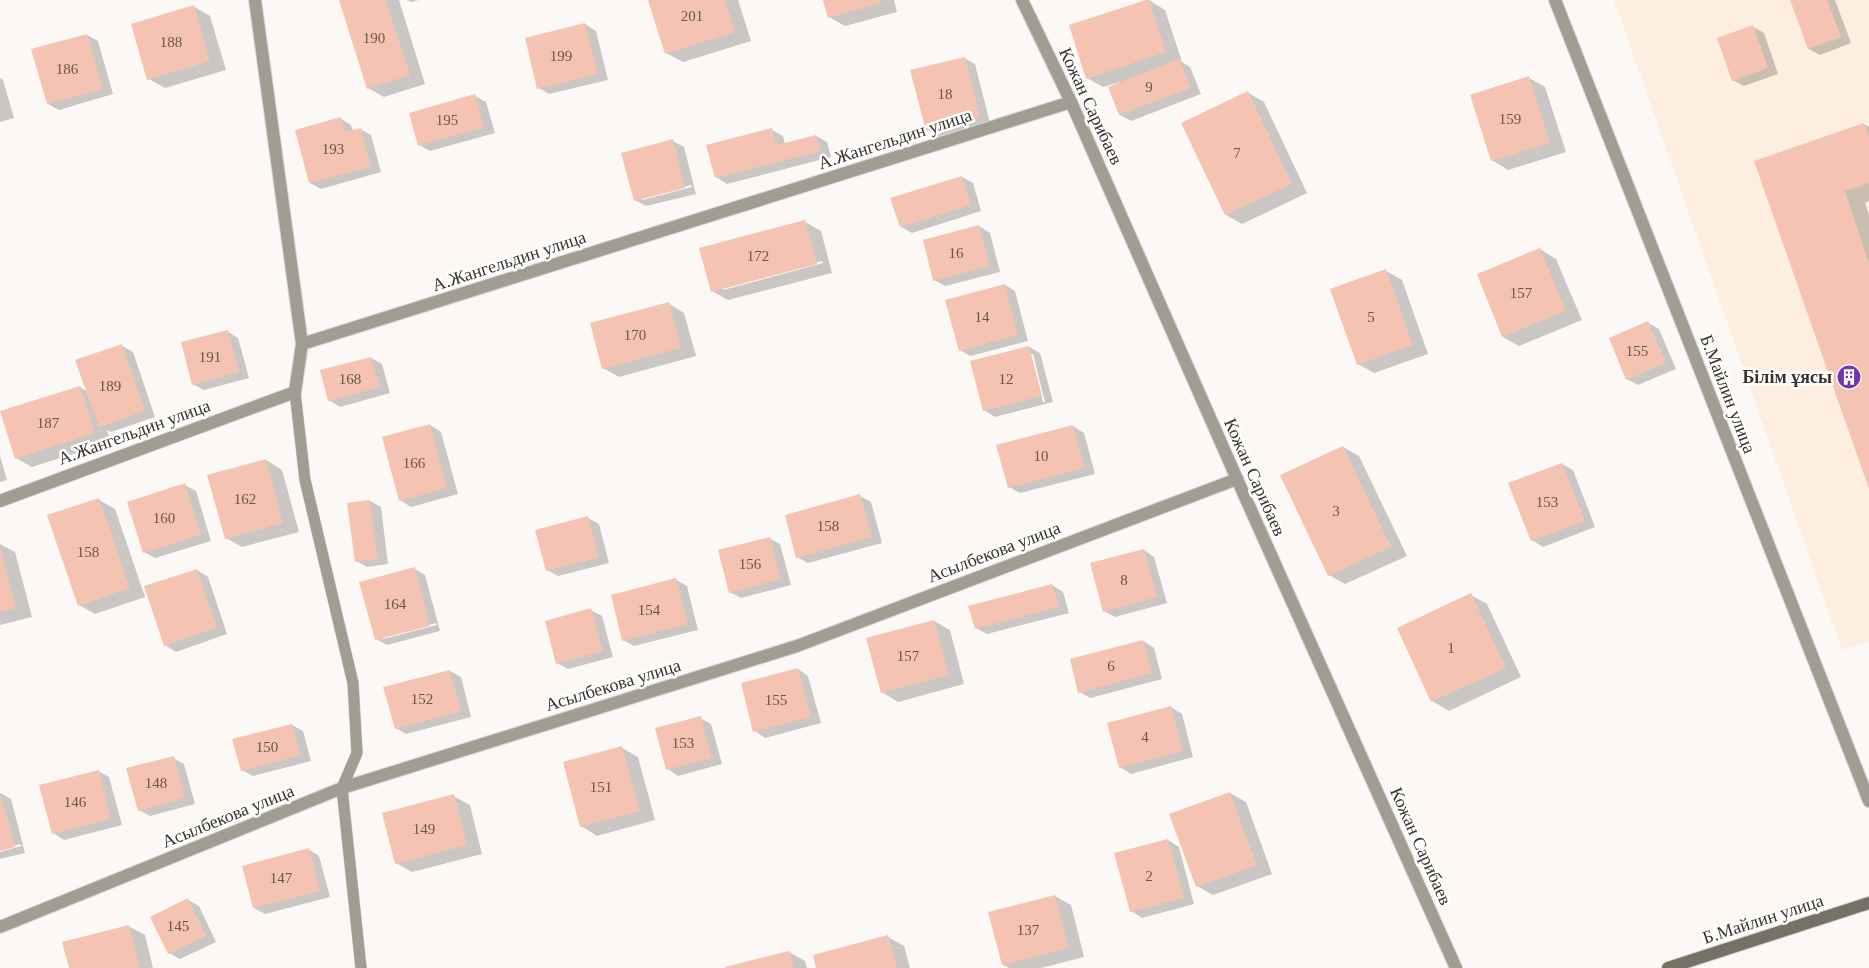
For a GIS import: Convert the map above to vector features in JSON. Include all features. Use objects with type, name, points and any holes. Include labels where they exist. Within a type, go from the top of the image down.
[{"type":"street","points":[[255,0],[302,344],[295,392]]},
{"type":"street","name":"Кожан Сарибаев","points":[[1022,0],[1072,102],[1237,479],[1456,968]]},
{"type":"street","name":"Б.Майлин улица","points":[[1555,0],[1869,801]]},
{"type":"street","name":"А.Жангельдин улица","points":[[302,344],[1072,102]]},
{"type":"street","name":"А.Жангельдин улица","points":[[0,501],[295,392]]},
{"type":"street","name":"Асылбекова улица","points":[[0,927],[342,788],[797,646],[1237,479]]},
{"type":"street","name":"Б.Майлин улица","points":[[1668,968],[1699,963],[1869,903]]},
{"type":"lane","points":[[295,392],[305,480],[353,684],[357,753],[342,788],[361,968]]},
{"type":"shaded area","points":[[1614,0],[1869,0],[1869,641],[1842,650]]},
{"type":"building","points":[[339,0],[386,0],[410,75],[367,89]]},
{"type":"building","points":[[648,0],[725,0],[735,32],[665,54]]},
{"type":"building","points":[[823,0],[881,0],[881,3],[828,18]]},
{"type":"building","points":[[1149,0],[1166,52],[1086,79],[1069,25]]},
{"type":"building","points":[[1790,0],[1827,0],[1841,37],[1808,49]]},
{"type":"building","points":[[194,5],[210,61],[147,80],[131,24]]},
{"type":"building","points":[[585,23],[598,74],[537,89],[525,38]]},
{"type":"building","points":[[1753,25],[1768,68],[1732,81],[1717,38]]},
{"type":"building","points":[[87,34],[103,89],[47,104],[31,49]]},
{"type":"building","points":[[965,57],[980,117],[926,131],[910,70]]},
{"type":"building","points":[[1179,59],[1191,88],[1119,115],[1108,87]]},
{"type":"building","points":[[1529,76],[1550,143],[1491,161],[1470,95]]},
{"type":"building","points":[[1248,91],[1292,184],[1225,215],[1181,123]]},
{"type":"building","points":[[475,94],[484,127],[418,146],[409,113]]},
{"type":"building","points":[[341,117],[345,132],[361,128],[371,167],[309,183],[295,130]]},
{"type":"building","name":"Білім ұясы","points":[[1864,123],[1869,137],[1869,183],[1845,191],[1869,264],[1869,489],[1754,161]]},
{"type":"building","points":[[772,128],[777,145],[816,135],[821,151],[715,178],[706,145]]},
{"type":"building","points":[[673,139],[685,188],[634,201],[621,153]]},
{"type":"building","points":[[962,176],[971,205],[900,227],[890,198]]},
{"type":"building","points":[[805,220],[817,264],[711,292],[699,248]]},
{"type":"building","points":[[979,225],[990,266],[933,281],[923,240]]},
{"type":"building","points":[[1540,248],[1566,311],[1502,337],[1477,274]]},
{"type":"building","points":[[1386,269],[1413,345],[1357,365],[1330,289]]},
{"type":"building","points":[[1005,284],[1018,335],[959,351],[945,300]]},
{"type":"building","points":[[669,302],[681,348],[602,369],[590,323]]},
{"type":"building","points":[[1648,321],[1666,363],[1626,380],[1609,338]]},
{"type":"building","points":[[228,330],[239,372],[192,385],[181,342]]},
{"type":"building","points":[[122,344],[145,411],[99,427],[75,360]]},
{"type":"building","points":[[1029,346],[1042,396],[983,411],[970,361]]},
{"type":"building","points":[[371,357],[380,387],[328,401],[320,370]]},
{"type":"building","points":[[80,386],[95,433],[15,459],[0,411]]},
{"type":"building","points":[[430,424],[447,488],[399,501],[382,437]]},
{"type":"building","points":[[1073,425],[1085,468],[1008,488],[996,445]]},
{"type":"building","points":[[1343,446],[1391,547],[1328,576],[1280,475]]},
{"type":"building","points":[[266,459],[283,523],[225,539],[207,475]]},
{"type":"building","points":[[1562,463],[1585,521],[1531,541],[1508,483]]},
{"type":"building","points":[[185,483],[201,535],[143,553],[127,502]]},
{"type":"building","points":[[860,494],[872,537],[796,558],[785,515]]},
{"type":"building","points":[[99,498],[130,588],[78,606],[47,515]]},
{"type":"building","points":[[370,500],[378,559],[355,562],[347,503]]},
{"type":"building","points":[[588,516],[599,557],[546,571],[535,530]]},
{"type":"building","points":[[770,537],[781,579],[729,593],[718,550]]},
{"type":"building","points":[[0,547],[16,608],[0,612]]},
{"type":"building","points":[[1144,549],[1157,597],[1103,612],[1090,563]]},
{"type":"building","points":[[415,567],[430,626],[375,640],[359,582]]},
{"type":"building","points":[[197,569],[217,628],[164,646],[144,586]]},
{"type":"building","points":[[676,578],[688,624],[622,641],[611,595]]},
{"type":"building","points":[[1052,584],[1059,607],[975,629],[968,606]]},
{"type":"building","points":[[1471,593],[1506,668],[1431,702],[1397,628]]},
{"type":"building","points":[[591,608],[603,651],[556,664],[545,621]]},
{"type":"building","points":[[934,620],[949,675],[881,693],[866,638]]},
{"type":"building","points":[[1143,640],[1152,673],[1078,693],[1070,659]]},
{"type":"building","points":[[798,668],[811,717],[753,732],[741,683]]},
{"type":"building","points":[[450,670],[461,711],[395,729],[383,687]]},
{"type":"building","points":[[1171,706],[1183,751],[1119,768],[1107,723]]},
{"type":"building","points":[[701,716],[712,758],[666,770],[655,728]]},
{"type":"building","points":[[292,724],[301,755],[241,771],[232,739]]},
{"type":"building","points":[[622,746],[640,811],[580,827],[563,762]]},
{"type":"building","points":[[174,756],[185,798],[138,811],[126,768]]},
{"type":"building","points":[[99,770],[111,819],[52,834],[39,785]]},
{"type":"building","points":[[0,792],[15,847],[0,851]]},
{"type":"building","points":[[1230,792],[1257,865],[1196,887],[1169,814]]},
{"type":"building","points":[[454,794],[467,845],[395,864],[382,813]]},
{"type":"building","points":[[1168,839],[1184,898],[1130,912],[1114,853]]},
{"type":"building","points":[[309,848],[320,891],[253,908],[242,866]]},
{"type":"building","points":[[1055,895],[1069,948],[1002,965],[988,912]]},
{"type":"building","points":[[188,898],[206,936],[168,954],[150,917]]},
{"type":"building","points":[[129,925],[140,968],[69,968],[62,942]]},
{"type":"building","points":[[888,935],[897,968],[816,968],[813,955]]},
{"type":"building","points":[[789,951],[794,968],[725,968],[725,967]]},
{"type":"place","name":"Білім ұясы","points":[[1849,377]]}]
